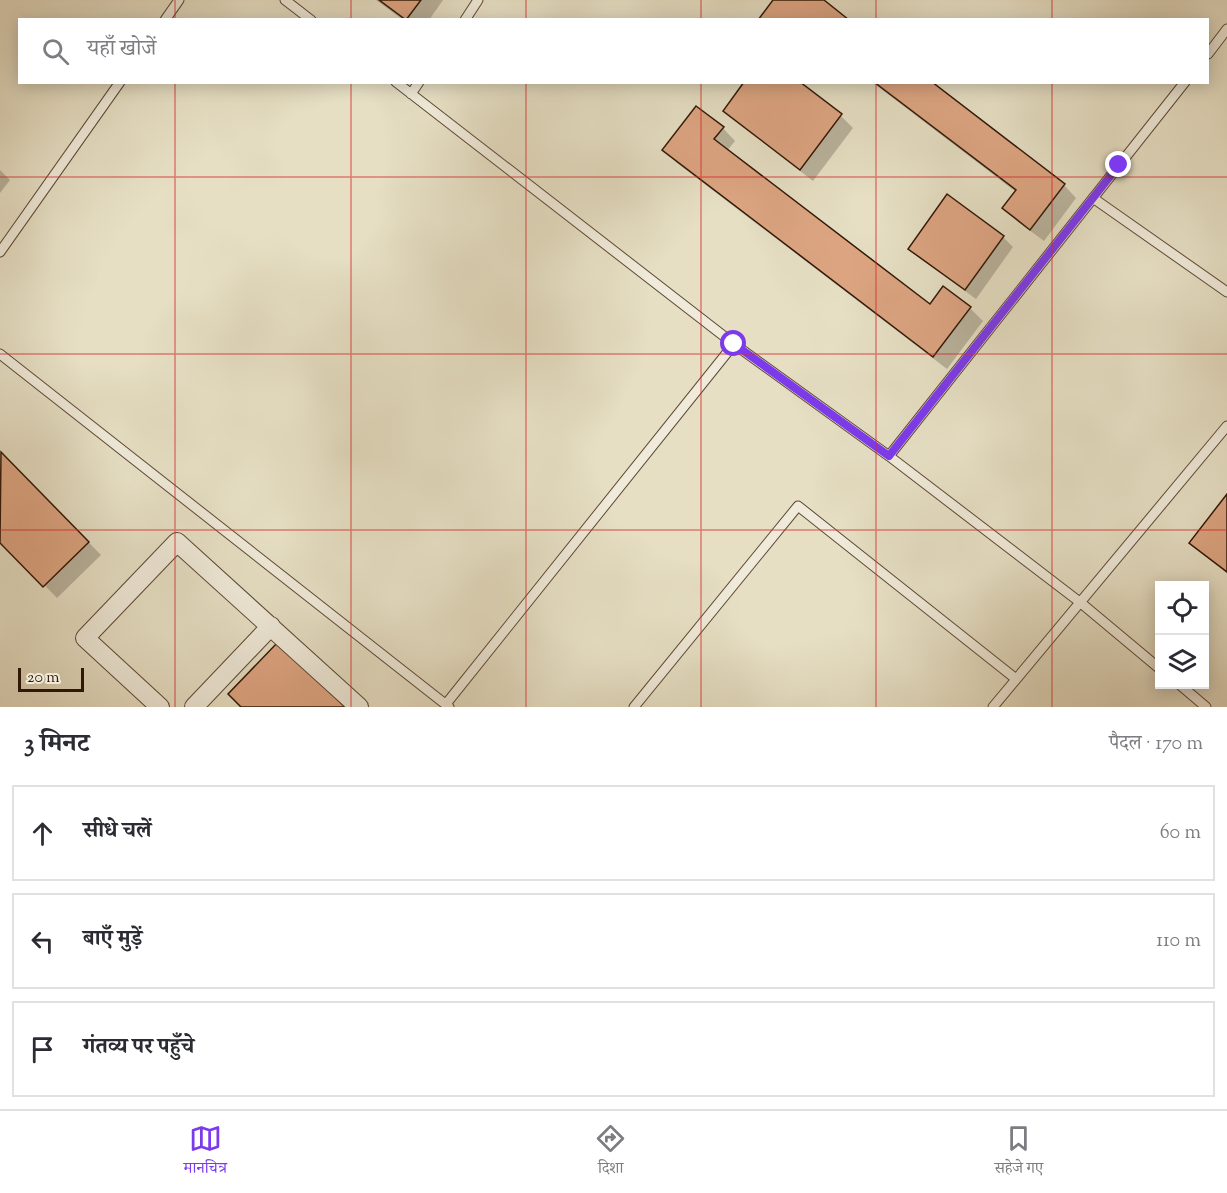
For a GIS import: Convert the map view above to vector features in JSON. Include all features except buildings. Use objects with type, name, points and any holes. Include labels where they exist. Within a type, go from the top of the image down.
[{"type":"street","points":[[160,707],[85,638],[177,542],[359,707]]},
{"type":"street","points":[[194,707],[271,626]]},
{"type":"lane","points":[[166,18],[179,0]]},
{"type":"lane","points":[[285,0],[308,18]]},
{"type":"lane","points":[[466,18],[478,0]]},
{"type":"lane","points":[[1209,53],[1227,29]]},
{"type":"lane","points":[[0,252],[119,84]]},
{"type":"lane","points":[[398,84],[734,344],[889,456],[1081,603],[1155,665]]},
{"type":"lane","points":[[411,94],[418,84]]},
{"type":"lane","points":[[889,456],[1183,84]]},
{"type":"lane","points":[[1093,198],[1227,292]]},
{"type":"lane","points":[[0,354],[448,706],[734,344]]},
{"type":"lane","points":[[993,707],[1227,426]]},
{"type":"lane","points":[[634,707],[798,506],[1017,679]]},
{"type":"lane","points":[[1185,689],[1206,707]]},
{"type":"route","points":[[734,344],[889,456],[1119,165]]}]
